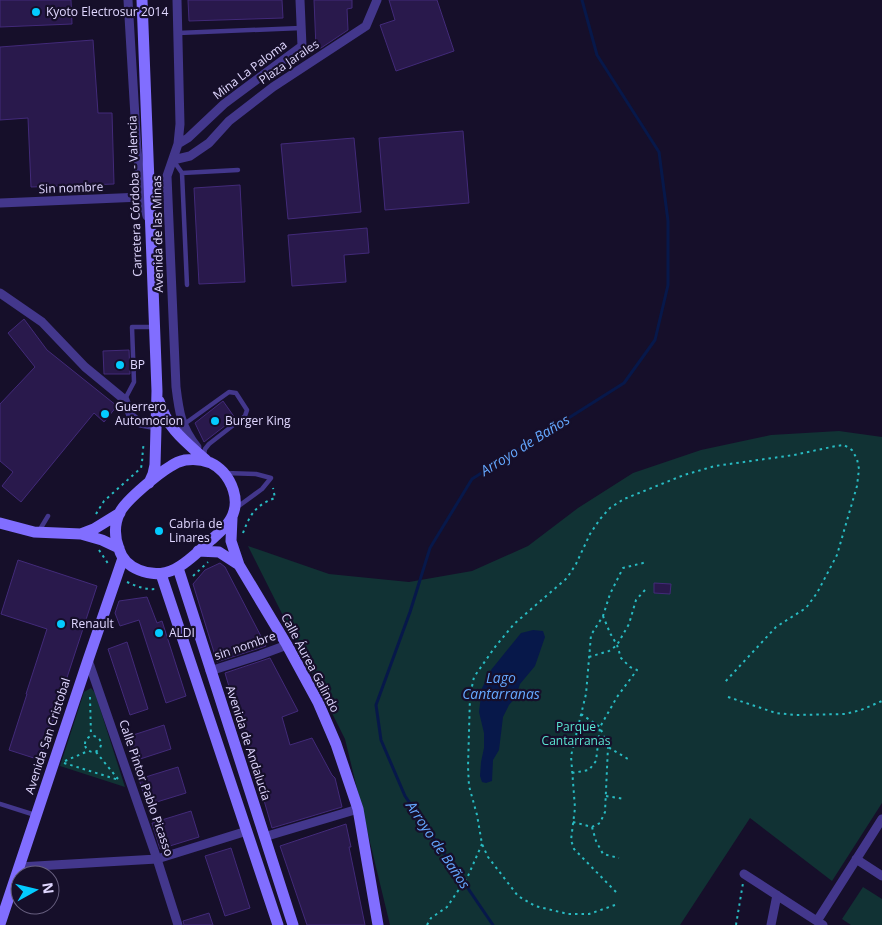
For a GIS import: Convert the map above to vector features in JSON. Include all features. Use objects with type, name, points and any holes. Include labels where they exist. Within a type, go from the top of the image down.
[{"type":"main road","name":"Carretera Córdoba - Valencia","points":[[142,0],[157,391],[154,465],[149,483]]},
{"type":"main road","name":"Carretera Córdoba - Valencia","points":[[157,391],[162,410],[169,424],[206,458]]},
{"type":"main road","points":[[121,553],[115,530],[120,513],[129,500],[176,463],[206,458],[224,473],[232,486],[235,497],[231,541],[238,565]]},
{"type":"main road","points":[[81,534],[94,529],[120,513]]},
{"type":"main road","points":[[0,523],[34,532],[81,534],[102,540],[121,553],[132,566],[151,574],[161,574],[178,568],[223,529],[233,513]]},
{"type":"main road","points":[[198,551],[219,552],[238,565]]},
{"type":"main road","name":"Avenida San Cristobal","points":[[21,865],[121,553]]},
{"type":"main road","name":"Calle Áurea Galindo","points":[[238,565],[287,645],[318,702],[336,744],[358,809],[378,925]]},
{"type":"main road","name":"Avenida de Andalucía","points":[[178,568],[293,925]]},
{"type":"main road","points":[[161,574],[278,925]]},
{"type":"main road","name":"Avenida San Cristobal","points":[[0,924],[10,896]]},
{"type":"street","name":"Avenida de las Minas","points":[[128,0],[137,150],[142,197],[150,231]]},
{"type":"street","name":"Avenida de las Minas","points":[[177,0],[180,124],[178,144],[167,176],[176,387],[183,425],[190,438],[206,458]]},
{"type":"street","name":"Mina La Paloma","points":[[178,144],[188,138],[224,104],[302,46],[300,0]]},
{"type":"street","name":"Plaza Jarales","points":[[173,160],[190,156],[209,143],[228,121],[273,87],[366,26],[377,0]]},
{"type":"street","name":"Sin nombre","points":[[0,203],[142,197]]},
{"type":"street","points":[[0,293],[42,322],[85,367],[125,400],[131,416],[140,423],[156,426]]},
{"type":"street","name":"sin nombre","points":[[210,671],[287,645]]},
{"type":"street","name":"Calle Pintor Pablo Picasso","points":[[88,660],[178,925]]},
{"type":"street","points":[[264,837],[358,809]]},
{"type":"street","points":[[744,874],[820,923],[856,859],[882,819]]},
{"type":"street","points":[[54,865],[157,859],[247,831]]},
{"type":"street","points":[[856,859],[882,876]]},
{"type":"street","points":[[771,925],[777,895]]},
{"type":"lane","points":[[178,33],[301,28]]},
{"type":"lane","points":[[173,160],[182,173],[187,285]]},
{"type":"lane","points":[[182,173],[238,170]]},
{"type":"lane","points":[[125,400],[134,382],[132,327],[154,327]]},
{"type":"lane","points":[[183,425],[229,392],[236,393],[246,410],[245,416],[209,444],[205,449],[206,458]]},
{"type":"lane","points":[[224,473],[256,474],[271,478],[262,489],[233,513]]},
{"type":"lane","points":[[38,532],[48,516]]},
{"type":"lane","points":[[0,804],[36,815]]},
{"type":"path","points":[[615,905],[589,914],[568,914],[535,906],[518,896],[488,857],[482,844],[469,786],[470,696],[474,677],[514,624],[568,578],[590,534],[600,519],[610,508],[624,499],[684,475],[715,466],[794,455],[844,445],[852,450],[857,458],[859,469],[857,486],[837,555],[806,608],[776,627],[724,683]]},
{"type":"path","points":[[616,892],[574,849],[571,840],[575,808],[571,756],[586,694],[591,635],[603,616],[610,594],[624,568],[647,562]]},
{"type":"path","points":[[589,657],[609,651],[618,645],[629,624],[636,600],[645,590]]},
{"type":"path","points":[[572,773],[589,770],[596,761],[600,727],[617,697],[637,670],[630,667],[621,658],[618,645],[610,633],[603,616]]},
{"type":"path","points":[[90,694],[91,736]]},
{"type":"path","points":[[728,697],[776,713],[796,715],[845,714],[861,710],[882,700]]},
{"type":"path","points":[[573,822],[592,826],[600,823],[605,812],[608,747],[600,727],[581,714]]},
{"type":"path","points":[[88,751],[84,744],[86,739],[91,736],[98,737],[101,742],[101,747],[96,752]]},
{"type":"path","points":[[608,747],[628,759]]},
{"type":"path","points":[[119,780],[96,752],[88,751],[63,763],[131,784]]},
{"type":"path","points":[[606,796],[625,799]]},
{"type":"path","points":[[592,826],[603,854],[619,858]]},
{"type":"path","points":[[427,925],[431,918],[447,907],[462,885],[482,844]]},
{"type":"path","points":[[736,925],[744,874]]},
{"type":"green space","name":"Parque Cantarranas","points":[[839,431],[882,437],[882,803],[832,881],[750,818],[680,925],[390,925],[345,739],[248,546],[329,574],[409,582],[472,571],[528,546],[578,508],[633,473],[701,450],[771,435]]},
{"type":"green space","points":[[91,688],[95,693],[125,787],[60,766],[84,692]]},
{"type":"green space","points":[[863,887],[882,899],[882,925],[851,925],[842,919]]},
{"type":"water","name":"Lago Cantarranas","points":[[533,630],[543,631],[545,637],[535,666],[520,684],[516,697],[509,705],[503,717],[499,750],[493,760],[492,781],[482,782],[480,776],[484,733],[479,712],[482,688],[491,670],[521,633]]},
{"type":"building","name":"Kyoto Electrosur 2014","points":[[0,0],[71,0],[72,24],[0,27]]},
{"type":"building","points":[[188,0],[282,0],[283,18],[189,21]]},
{"type":"building","points":[[314,0],[352,0],[352,8],[347,9],[348,30],[321,48],[316,48]]},
{"type":"building","points":[[389,0],[437,0],[454,51],[396,71],[380,25],[395,20]]},
{"type":"building","points":[[93,40],[98,113],[112,113],[114,184],[31,187],[28,118],[0,120],[0,47]]},
{"type":"building","points":[[463,131],[469,203],[385,210],[379,138]]},
{"type":"building","points":[[354,138],[361,212],[288,219],[281,144]]},
{"type":"building","points":[[240,185],[245,282],[199,284],[194,188]]},
{"type":"building","points":[[367,228],[369,253],[344,255],[346,282],[292,286],[288,235]]},
{"type":"building","points":[[24,319],[47,350],[117,406],[104,422],[94,413],[21,502],[2,486],[13,472],[0,461],[0,404],[35,367],[8,333]]},
{"type":"building","points":[[129,350],[130,374],[104,374],[103,351]]},
{"type":"building","name":"Burger King","points":[[223,401],[235,418],[204,442],[195,423]]},
{"type":"building","points":[[18,560],[97,586],[40,760],[9,750],[47,629],[1,614]]},
{"type":"building","points":[[220,563],[225,567],[266,646],[217,662],[193,584],[205,570]]},
{"type":"building","points":[[654,583],[671,584],[670,594],[654,593]]},
{"type":"building","points":[[147,597],[157,623],[162,621],[186,696],[166,703],[139,620],[120,626],[115,613],[119,601]]},
{"type":"building","points":[[127,642],[148,709],[130,715],[108,649]]},
{"type":"building","points":[[270,658],[298,711],[282,717],[290,745],[312,738],[335,778],[342,807],[272,828],[225,673]]},
{"type":"building","points":[[164,725],[171,749],[134,761],[127,737]]},
{"type":"building","points":[[178,767],[186,793],[147,805],[139,779]]},
{"type":"building","points":[[191,811],[199,837],[160,849],[152,823]]},
{"type":"building","points":[[346,824],[365,925],[307,925],[280,846]]},
{"type":"building","points":[[231,848],[250,908],[225,916],[205,856]]},
{"type":"building","points":[[209,913],[213,925],[184,925],[183,921]]},
{"type":"waterway","name":"Arroyo de Baños","points":[[493,925],[405,796],[381,740],[376,705],[410,612],[430,548],[472,479],[624,383],[655,340],[668,285],[668,221],[659,152],[597,55],[582,0]]},
{"type":"place","name":"Kyoto Electrosur 2014","points":[[36,12]]},
{"type":"place","name":"BP","points":[[120,365]]},
{"type":"place","name":"Guerrero Automocion","points":[[105,414]]},
{"type":"place","name":"Burger King","points":[[215,421]]},
{"type":"place","name":"Cabria de Linares","points":[[159,531]]},
{"type":"place","name":"Renault","points":[[61,624]]},
{"type":"place","name":"ALDI","points":[[159,633]]}]
